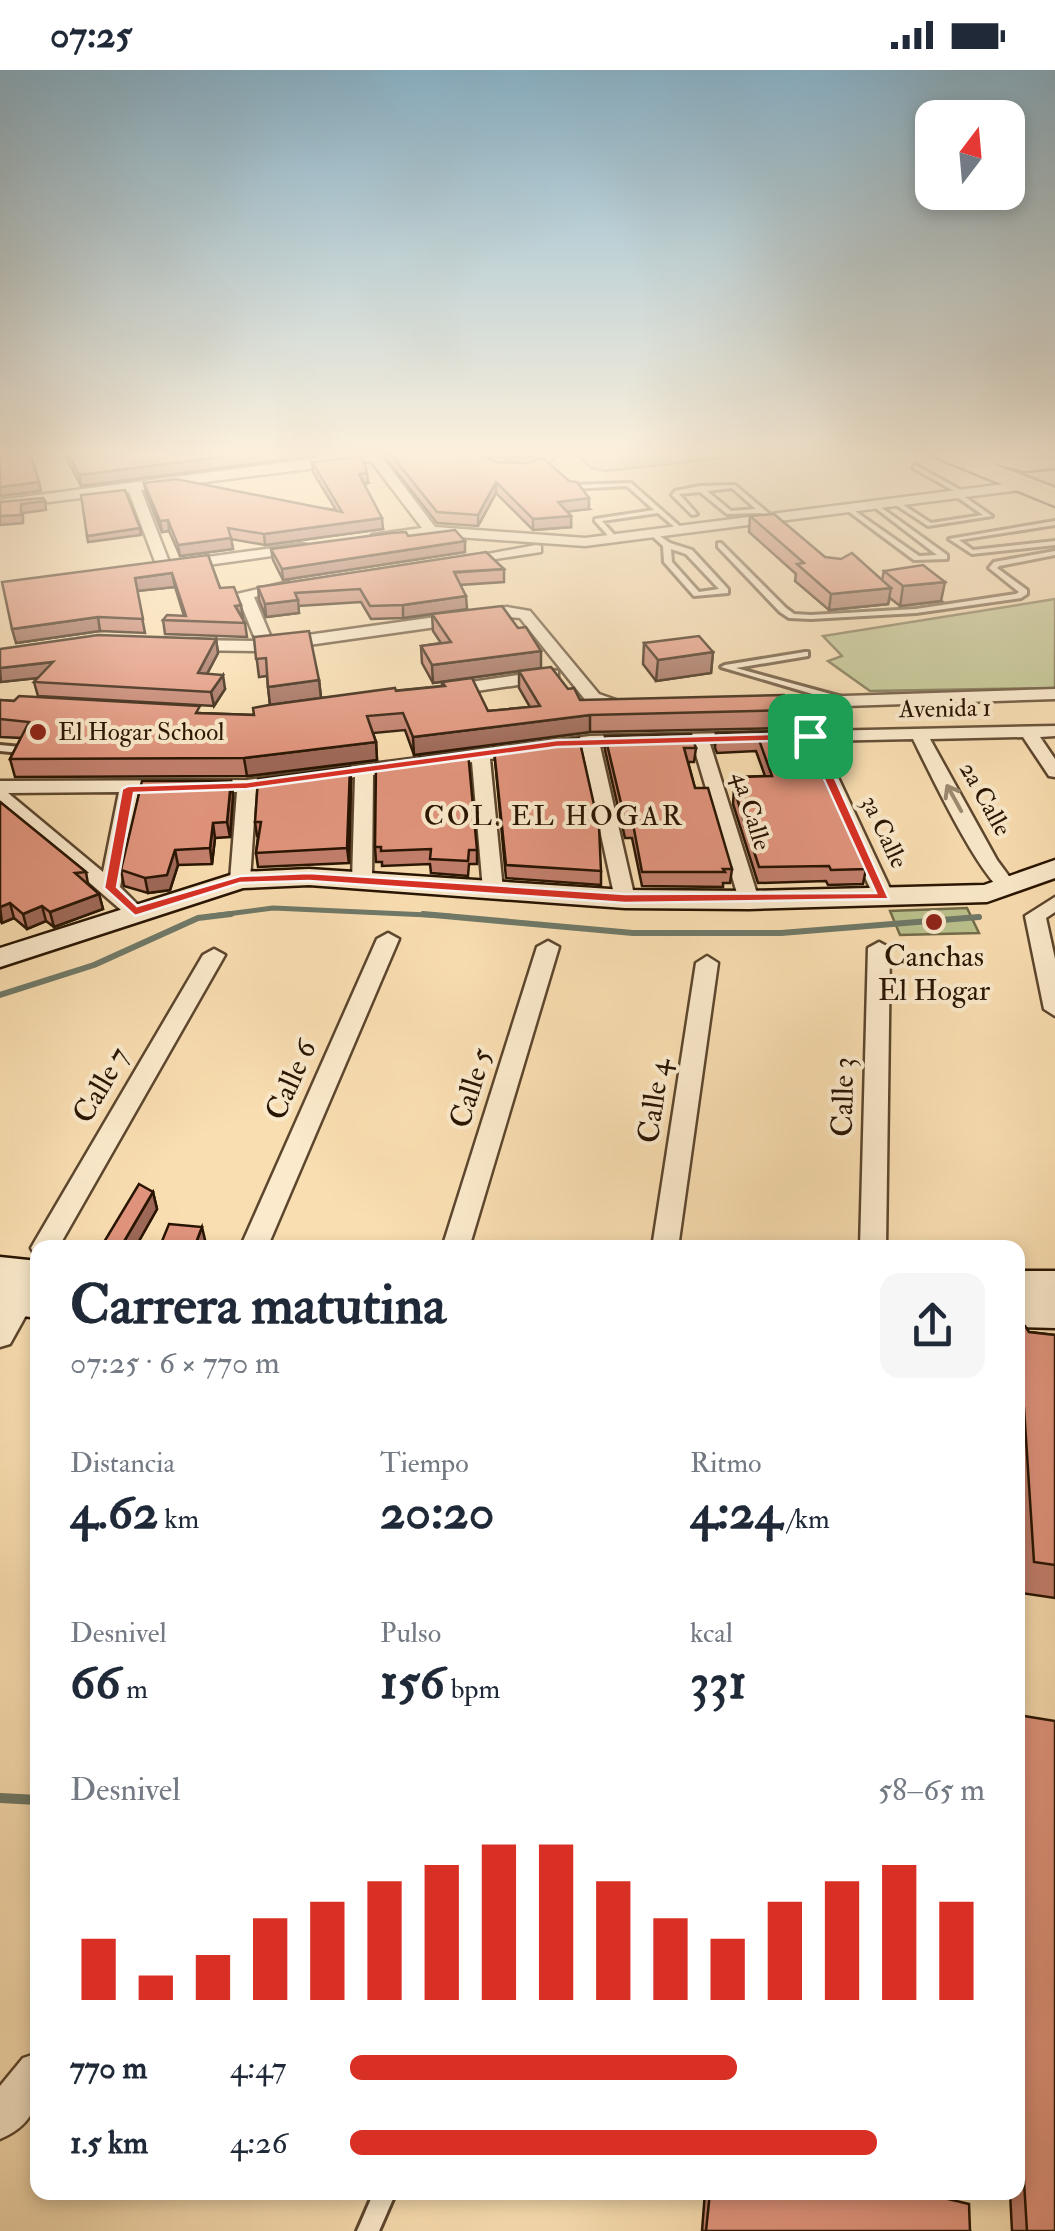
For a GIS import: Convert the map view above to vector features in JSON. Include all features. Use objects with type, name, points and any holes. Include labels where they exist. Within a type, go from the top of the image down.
[{"type":"street","points":[[159,553],[164,567]]},
{"type":"street","points":[[146,570],[266,553]]},
{"type":"street","points":[[434,564],[511,553]]},
{"type":"street","points":[[266,646],[245,594],[304,584]]},
{"type":"street","points":[[168,644],[266,646],[508,612],[525,614],[594,698],[606,704],[646,708]]},
{"type":"street","points":[[417,694],[570,673]]},
{"type":"street","points":[[738,705],[1055,694]]},
{"type":"street","points":[[1028,732],[1055,772]]},
{"type":"street","name":"Avenida 1","points":[[0,787],[247,786],[590,741],[1055,732]]},
{"type":"street","name":"2a Calle","points":[[919,735],[988,862],[996,890]]},
{"type":"street","name":"3a Calle","points":[[810,736],[884,896]]},
{"type":"street","name":"4a Calle","points":[[700,739],[749,900]]},
{"type":"street","points":[[590,741],[625,898]]},
{"type":"street","points":[[481,756],[493,890]]},
{"type":"street","points":[[362,881],[364,772]]},
{"type":"street","points":[[240,880],[247,786]]},
{"type":"street","points":[[110,888],[128,789]]},
{"type":"street","points":[[0,795],[135,912]]},
{"type":"street","points":[[4,951],[240,880],[309,877],[625,898],[749,900],[996,890],[1055,868]]},
{"type":"street","points":[[996,890],[1035,916],[1055,1009]]},
{"type":"street","points":[[1035,916],[1055,903]]},
{"type":"street","name":"Calle 6","points":[[257,1240],[388,939]]},
{"type":"street","name":"Calle 5","points":[[458,1240],[548,947]]},
{"type":"street","name":"Calle 3","points":[[873,1240],[879,948]]},
{"type":"street","name":"Calle 7","points":[[49,1240],[214,955]]},
{"type":"street","name":"Calle 4","points":[[666,1240],[707,963]]},
{"type":"street","name":"Calle 7","points":[[0,1336],[26,1279]]},
{"type":"street","points":[[1025,1285],[1055,1286]]},
{"type":"street","points":[[1025,1312],[1055,1312]]},
{"type":"street","points":[[0,2118],[30,2082]]},
{"type":"lane","points":[[667,553],[668,562],[697,594],[725,591],[690,553]]},
{"type":"lane","points":[[728,553],[783,610],[792,616],[812,617],[928,610],[1018,596],[1024,592],[994,568],[1055,554]]},
{"type":"lane","points":[[910,553],[917,558],[944,557],[939,553]]},
{"type":"lane","points":[[1041,556],[1055,564]]},
{"type":"lane","points":[[804,654],[725,668],[848,702]]},
{"type":"lane","points":[[0,748],[21,750]]},
{"type":"lane","points":[[368,2231],[381,2200]]},
{"type":"green space","points":[[1055,599],[1055,688],[870,691],[828,661],[842,656],[823,636]]},
{"type":"green space","name":"Canchas El Hogar","points":[[967,908],[979,933],[900,935],[890,911]]},
{"type":"building","points":[[273,553],[388,553],[282,569]]},
{"type":"building","points":[[480,553],[487,553],[504,569],[454,572],[466,596],[403,605],[370,606],[360,589],[295,593],[298,600],[265,604],[258,587]]},
{"type":"building","points":[[792,553],[820,553],[841,559],[852,553],[891,588],[831,594],[797,564],[804,563]]},
{"type":"building","points":[[208,555],[220,588],[234,587],[241,605],[235,606],[245,623],[163,620],[167,615],[186,616],[172,573],[135,578],[143,619],[98,617],[12,629],[2,582]]},
{"type":"building","points":[[923,565],[945,582],[903,586],[884,571]]},
{"type":"building","points":[[502,606],[518,628],[526,627],[541,651],[432,665],[421,646],[451,642],[432,614]]},
{"type":"building","points":[[309,631],[319,680],[268,687],[266,658],[256,659],[254,637]]},
{"type":"building","points":[[98,635],[216,639],[198,673],[223,675],[211,692],[34,682],[53,662],[0,668],[0,649]]},
{"type":"building","points":[[699,636],[713,652],[658,660],[644,643]]},
{"type":"building","points":[[551,667],[568,689],[574,688],[580,700],[784,695],[790,710],[590,715],[413,737],[403,713],[367,716],[376,742],[244,758],[10,759],[29,722],[0,719],[0,700],[14,701],[19,696],[200,706],[196,713],[254,715],[253,708],[269,705],[395,688],[396,691],[445,686],[442,682],[472,678],[488,711],[540,706],[519,671]]},
{"type":"building","points":[[796,731],[807,761],[814,761],[821,773],[866,869],[759,867],[734,789],[745,788],[741,777],[772,776],[758,737],[718,738],[716,733]]},
{"type":"building","points":[[691,734],[696,748],[684,748],[695,788],[708,788],[732,869],[642,872],[633,824],[626,824],[605,736]]},
{"type":"building","points":[[579,738],[599,827],[601,871],[506,865],[494,749]]},
{"type":"building","points":[[468,752],[477,850],[469,850],[468,861],[430,859],[431,849],[381,851],[381,847],[375,847],[376,764],[421,762],[420,758]]},
{"type":"building","points":[[350,767],[347,848],[256,853],[261,822],[255,822],[258,779]]},
{"type":"building","points":[[142,781],[231,781],[227,822],[213,823],[210,848],[175,850],[167,875],[145,878],[121,870]]},
{"type":"building","points":[[0,802],[86,872],[75,873],[99,894],[50,912],[42,906],[23,914],[10,903],[0,907]]},
{"type":"building","points":[[139,1184],[153,1192],[125,1240],[105,1240]]},
{"type":"building","points":[[169,1224],[202,1227],[197,1240],[162,1240]]},
{"type":"building","points":[[1025,1326],[1029,1332],[1055,1335],[1055,1565],[1034,1562],[1025,1423]]},
{"type":"building","points":[[1025,1716],[1055,1721],[1055,2231],[1027,2231]]},
{"type":"building","points":[[709,2200],[952,2200],[969,2204],[970,2231],[706,2231]]},
{"type":"waterway","points":[[212,916],[273,908],[440,916]]},
{"type":"waterway","points":[[0,995],[94,965],[198,918],[231,914]]},
{"type":"waterway","points":[[423,914],[440,916]]},
{"type":"waterway","points":[[440,916],[450,916]]},
{"type":"waterway","points":[[440,916],[633,933],[781,933],[979,917]]},
{"type":"waterway","points":[[0,1798],[30,1800]]},
{"type":"place","name":"El Hogar School","points":[[38,732]]},
{"type":"place","name":"Canchas El Hogar","points":[[934,922]]},
{"type":"district","name":"COL. EL HOGAR","points":[[554,816]]},
{"type":"route","points":[[810,736],[884,896],[625,898],[309,877],[240,880],[135,912],[110,888],[128,789],[247,786],[557,743],[810,736]]}]
